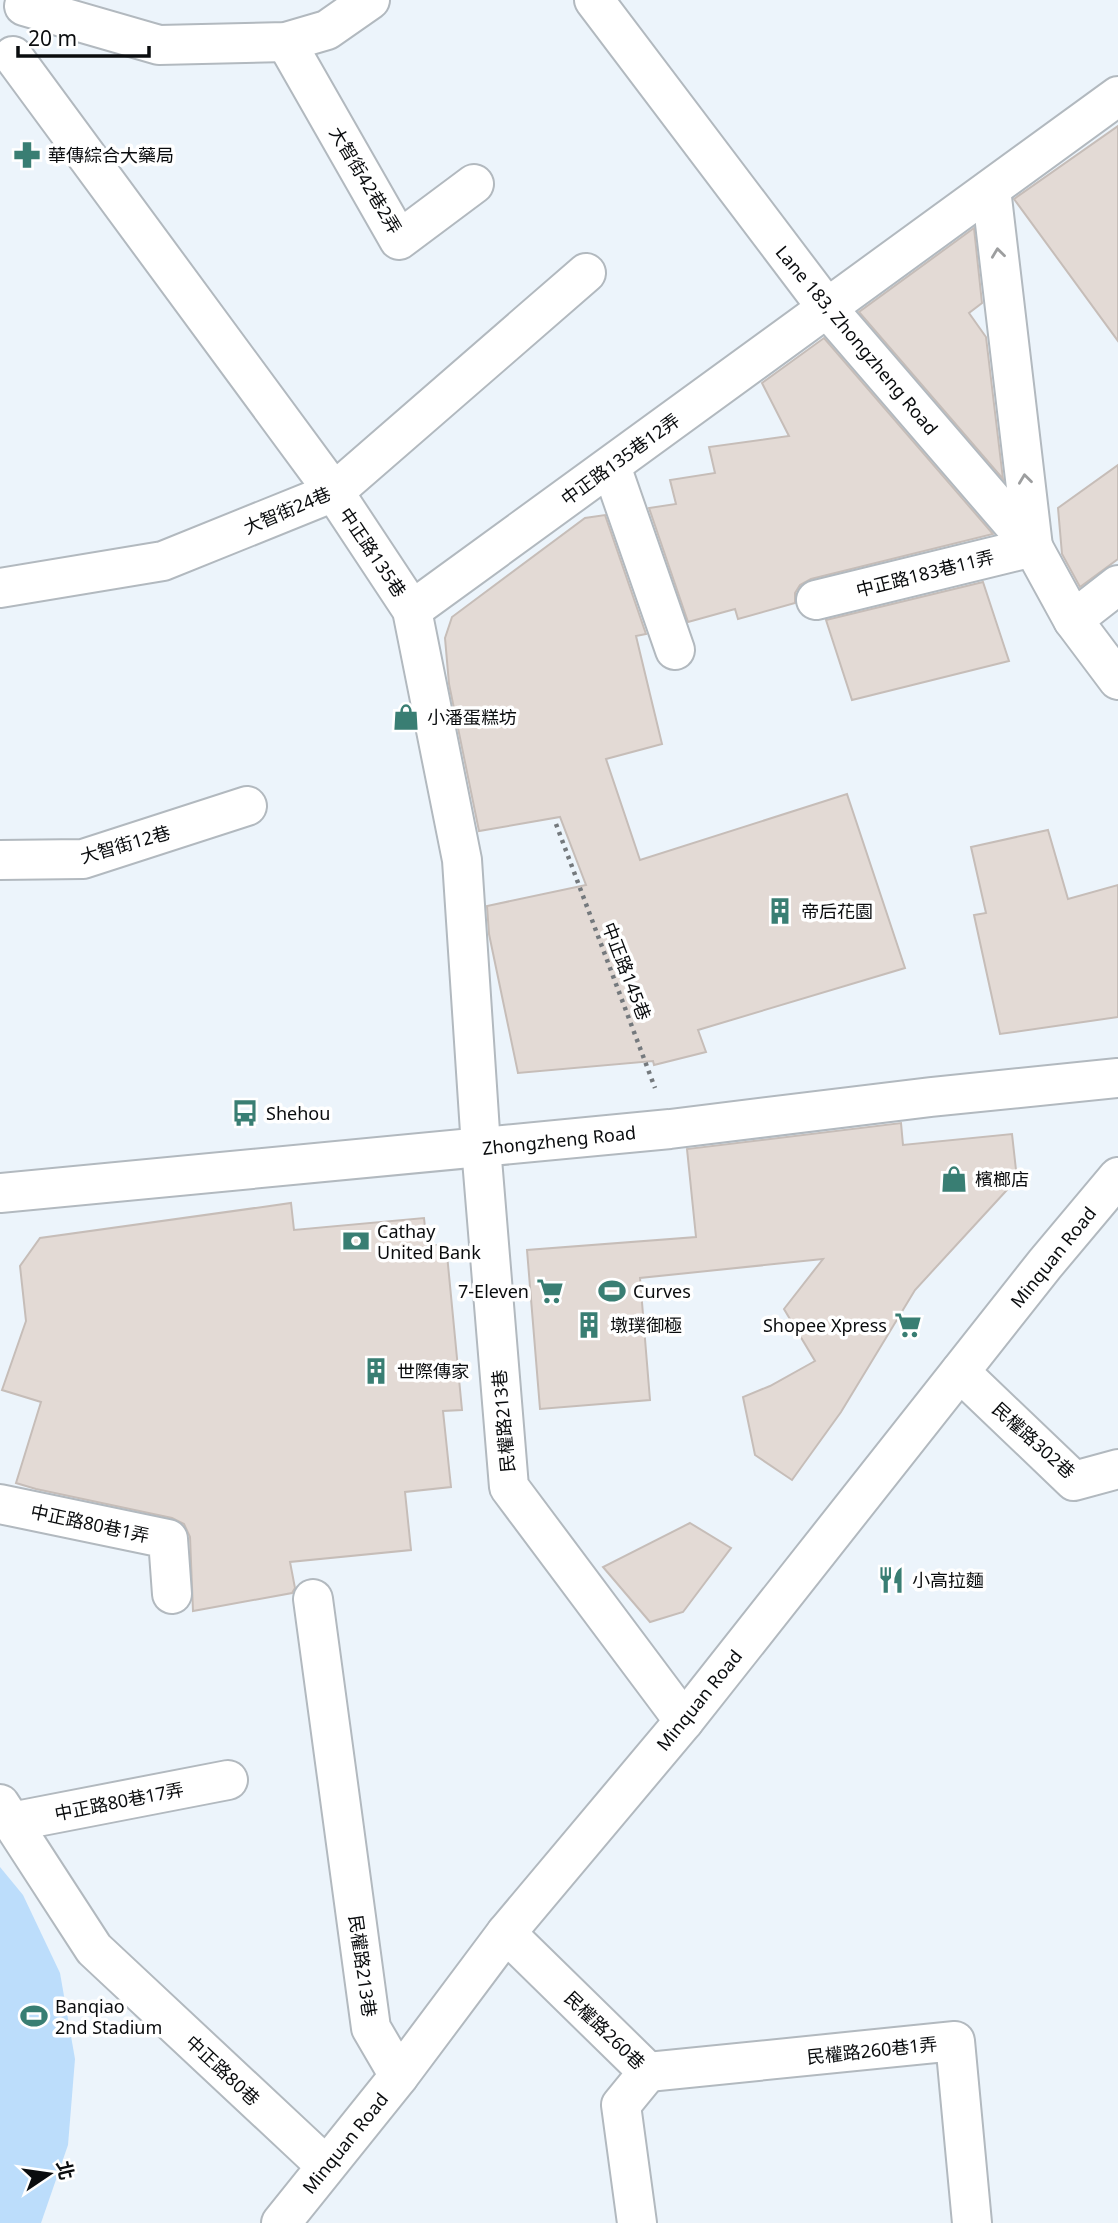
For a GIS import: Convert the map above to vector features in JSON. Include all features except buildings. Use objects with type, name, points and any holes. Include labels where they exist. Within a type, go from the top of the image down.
[{"type":"street","points":[[7,70],[24,3],[159,45],[286,42],[327,30],[370,0]]},
{"type":"street","name":"Lane 183, Zhongzheng Road","points":[[594,0],[827,308],[1033,547],[1073,621],[1118,680]]},
{"type":"street","name":"大智街42巷2弄","points":[[286,42],[399,240],[474,184]]},
{"type":"street","name":"中正路135巷","points":[[7,70],[334,492],[412,610],[462,860],[481,1147]]},
{"type":"street","name":"中正路135巷12弄","points":[[412,610],[1118,96]]},
{"type":"street","points":[[990,189],[1033,547]]},
{"type":"street","name":"大智街24巷","points":[[0,588],[163,561],[334,492],[586,273]]},
{"type":"street","points":[[611,466],[675,650]]},
{"type":"street","name":"中正路183巷11弄","points":[[817,600],[1033,547]]},
{"type":"street","points":[[1073,621],[1118,585]]},
{"type":"street","name":"大智街12巷","points":[[0,860],[83,859],[247,806]]},
{"type":"street","name":"Zhongzheng Road","points":[[0,1193],[670,1129],[930,1097],[1118,1078]]},
{"type":"street","name":"民權路213巷","points":[[481,1147],[509,1487],[684,1721]]},
{"type":"street","name":"Minquan Road","points":[[281,2223],[399,2076],[506,1933],[684,1721],[1045,1264],[1118,1177]]},
{"type":"street","name":"民權路302巷","points":[[960,1372],[1074,1481],[1117,1480]]},
{"type":"street","name":"中正路80巷1弄","points":[[0,1504],[168,1539],[173,1594]]},
{"type":"street","name":"民權路213巷","points":[[313,1599],[372,2028],[399,2076]]},
{"type":"street","name":"中正路80巷17弄","points":[[5,1813],[228,1780]]},
{"type":"street","name":"中正路80巷","points":[[5,1813],[94,1949],[326,2165]]},
{"type":"street","name":"民權路260巷","points":[[506,1933],[648,2072],[621,2105],[637,2223]]},
{"type":"street","name":"民權路260巷1弄","points":[[648,2072],[955,2041],[972,2223]]},
{"type":"path","name":"中正路145巷","points":[[556,824],[670,1129]]},
{"type":"shaded area","name":"Banqiao 2nd Stadium","points":[[0,1867],[23,1895],[60,1973],[75,2059],[68,2145],[41,2223],[0,2223]]},
{"type":"place","name":"華傳綜合大藥局","points":[[27,155]]},
{"type":"place","name":"小潘蛋糕坊","points":[[406,717]]},
{"type":"place","name":"帝后花園","points":[[780,911]]},
{"type":"place","name":"Shehou","points":[[245,1113]]},
{"type":"place","name":"檳榔店","points":[[954,1179]]},
{"type":"place","name":"Cathay United Bank","points":[[356,1241]]},
{"type":"place","name":"7-Eleven","points":[[550,1291]]},
{"type":"place","name":"Curves","points":[[612,1291]]},
{"type":"place","name":"墩璞御極","points":[[589,1325]]},
{"type":"place","name":"Shopee Xpress","points":[[908,1325]]},
{"type":"place","name":"世際傳家","points":[[376,1371]]},
{"type":"place","name":"小高拉麵","points":[[891,1580]]},
{"type":"place","name":"Banqiao 2nd Stadium","points":[[34,2016]]}]
